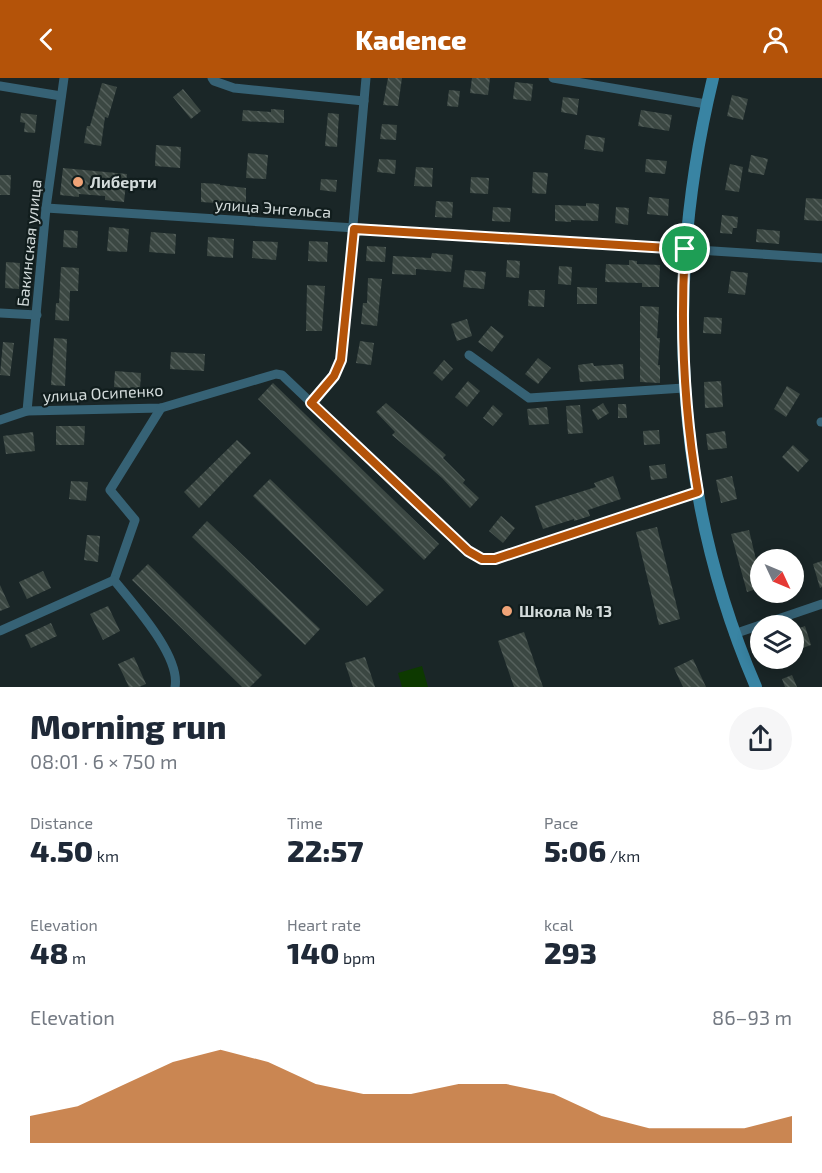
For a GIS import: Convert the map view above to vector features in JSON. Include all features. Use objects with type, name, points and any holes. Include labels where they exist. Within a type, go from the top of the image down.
[{"type":"main road","points":[[713,78],[693,176],[685,249],[682,316],[684,388],[698,492],[714,567],[734,634],[756,687]]},
{"type":"street","name":"Бакинская улица","points":[[27,411],[46,208],[64,78]]},
{"type":"street","points":[[212,78],[214,81],[234,88],[364,101]]},
{"type":"street","points":[[311,403],[334,376],[341,360],[366,78]]},
{"type":"street","points":[[553,78],[706,104]]},
{"type":"street","points":[[0,86],[61,96]]},
{"type":"street","name":"улица Энгельса","points":[[46,208],[822,258]]},
{"type":"street","points":[[0,313],[37,315]]},
{"type":"street","points":[[469,355],[529,398],[684,388]]},
{"type":"street","name":"улица Осипенко","points":[[0,420],[27,411],[161,408],[276,374],[282,375],[468,551],[482,559],[495,559],[698,492]]},
{"type":"street","points":[[0,631],[114,580],[135,520],[110,490],[161,408]]},
{"type":"street","points":[[114,580],[160,639],[177,678],[175,687]]},
{"type":"street","points":[[734,634],[822,604]]},
{"type":"green space","points":[[422,666],[428,687],[402,687],[398,673]]},
{"type":"building","points":[[388,78],[402,78],[398,106],[383,105]]},
{"type":"building","points":[[472,78],[490,78],[488,95],[470,93]]},
{"type":"building","points":[[515,82],[533,84],[531,101],[513,99]]},
{"type":"building","points":[[102,83],[117,87],[108,118],[105,117],[101,146],[84,143],[87,126],[90,126]]},
{"type":"building","points":[[183,89],[201,111],[191,119],[173,97]]},
{"type":"building","points":[[449,90],[460,91],[458,107],[447,106]]},
{"type":"building","points":[[732,95],[748,99],[743,120],[727,116]]},
{"type":"building","points":[[563,97],[579,99],[577,115],[561,112]]},
{"type":"building","points":[[271,109],[284,110],[284,123],[242,121],[243,110],[271,112]]},
{"type":"building","points":[[641,110],[672,115],[669,131],[638,126]]},
{"type":"building","points":[[21,113],[37,115],[35,133],[24,132],[25,123],[20,122]]},
{"type":"building","points":[[328,113],[339,114],[337,147],[325,146]]},
{"type":"building","points":[[382,124],[397,125],[396,140],[380,139]]},
{"type":"building","points":[[586,135],[605,138],[603,152],[584,149]]},
{"type":"building","points":[[156,145],[181,147],[180,168],[155,166]]},
{"type":"building","points":[[248,153],[268,155],[266,179],[246,178]]},
{"type":"building","points":[[751,155],[768,159],[764,175],[748,172]]},
{"type":"building","points":[[379,159],[396,160],[395,174],[377,172]]},
{"type":"building","points":[[646,159],[667,161],[665,174],[645,172]]},
{"type":"building","points":[[730,164],[743,167],[739,192],[725,190]]},
{"type":"building","points":[[416,167],[433,168],[432,187],[414,186]]},
{"type":"building","points":[[63,168],[127,174],[124,202],[105,200],[105,196],[60,195]]},
{"type":"building","points":[[533,172],[548,173],[546,194],[532,193]]},
{"type":"building","points":[[0,175],[11,175],[10,195],[0,195]]},
{"type":"building","points":[[471,177],[489,178],[488,194],[470,193]]},
{"type":"building","points":[[321,179],[337,180],[336,192],[320,190]]},
{"type":"building","points":[[201,183],[246,188],[246,205],[201,202]]},
{"type":"building","points":[[649,197],[669,199],[668,216],[647,214]]},
{"type":"building","points":[[806,198],[822,199],[822,221],[804,220]]},
{"type":"building","points":[[436,201],[453,202],[452,218],[435,217]]},
{"type":"building","points":[[586,203],[599,204],[598,221],[555,221],[555,205],[586,206]]},
{"type":"building","points":[[493,207],[511,208],[510,222],[492,221]]},
{"type":"building","points":[[616,207],[629,208],[628,225],[615,223]]},
{"type":"building","points":[[722,215],[738,217],[737,228],[733,228],[732,234],[720,233]]},
{"type":"building","points":[[109,227],[129,229],[127,252],[107,251]]},
{"type":"building","points":[[757,229],[780,231],[779,244],[756,242]]},
{"type":"building","points":[[64,230],[78,231],[77,248],[63,247]]},
{"type":"building","points":[[151,232],[176,234],[175,254],[149,252]]},
{"type":"building","points":[[208,237],[234,239],[233,258],[207,256]]},
{"type":"building","points":[[253,241],[278,242],[276,260],[252,258]]},
{"type":"building","points":[[309,241],[328,242],[327,262],[308,261]]},
{"type":"building","points":[[367,246],[386,247],[385,262],[366,261]]},
{"type":"building","points":[[432,253],[453,255],[451,272],[416,269],[416,275],[392,274],[393,256],[431,258]]},
{"type":"building","points":[[507,260],[520,261],[519,278],[506,277]]},
{"type":"building","points":[[629,260],[637,261],[637,264],[660,265],[659,287],[642,287],[642,283],[605,282],[606,264],[629,265]]},
{"type":"building","points":[[6,262],[20,263],[19,289],[5,288]]},
{"type":"building","points":[[559,266],[572,267],[571,285],[558,284]]},
{"type":"building","points":[[61,267],[79,268],[78,291],[70,291],[69,321],[55,320],[56,303],[59,303]]},
{"type":"building","points":[[465,270],[486,272],[484,289],[463,287]]},
{"type":"building","points":[[731,271],[748,273],[745,295],[728,293]]},
{"type":"building","points":[[368,278],[382,279],[377,326],[361,324],[363,303],[367,303]]},
{"type":"building","points":[[307,285],[325,286],[322,331],[306,331]]},
{"type":"building","points":[[577,287],[597,288],[597,304],[577,304]]},
{"type":"building","points":[[529,290],[545,290],[544,307],[528,306]]},
{"type":"building","points":[[640,306],[659,307],[657,338],[660,338],[658,365],[660,365],[660,383],[640,382]]},
{"type":"building","points":[[704,317],[722,318],[721,334],[703,333]]},
{"type":"building","points":[[467,319],[472,336],[457,341],[451,324]]},
{"type":"building","points":[[491,326],[504,336],[492,352],[478,342]]},
{"type":"building","points":[[54,338],[67,339],[65,386],[51,385]]},
{"type":"building","points":[[360,341],[374,343],[371,365],[356,363]]},
{"type":"building","points":[[3,342],[14,343],[10,376],[0,375]]},
{"type":"building","points":[[171,352],[205,354],[204,371],[170,369]]},
{"type":"building","points":[[538,358],[551,368],[538,384],[525,374]]},
{"type":"building","points":[[444,360],[453,369],[442,381],[433,373]]},
{"type":"building","points":[[593,363],[594,366],[623,364],[624,379],[580,382],[578,365]]},
{"type":"building","points":[[115,371],[141,373],[140,389],[114,387]]},
{"type":"building","points":[[468,381],[480,391],[467,407],[455,397]]},
{"type":"building","points":[[721,381],[723,407],[705,408],[704,382]]},
{"type":"building","points":[[273,383],[439,544],[424,560],[258,399]]},
{"type":"building","points":[[787,386],[800,394],[786,417],[774,409]]},
{"type":"building","points":[[386,403],[446,455],[443,458],[465,480],[463,483],[479,498],[470,508],[442,478],[392,435],[395,432],[376,412]]},
{"type":"building","points":[[603,403],[609,413],[598,420],[592,410]]},
{"type":"building","points":[[618,404],[626,404],[627,418],[618,418]]},
{"type":"building","points":[[493,405],[503,414],[493,426],[483,418]]},
{"type":"building","points":[[580,405],[583,433],[568,434],[566,406]]},
{"type":"building","points":[[547,407],[549,424],[529,425],[527,409]]},
{"type":"building","points":[[56,426],[85,426],[84,445],[56,445]]},
{"type":"building","points":[[659,430],[660,444],[644,445],[643,431]]},
{"type":"building","points":[[725,431],[727,448],[708,450],[706,434]]},
{"type":"building","points":[[33,432],[35,451],[6,454],[3,436]]},
{"type":"building","points":[[237,440],[251,453],[199,508],[184,492]]},
{"type":"building","points":[[793,445],[809,460],[798,472],[782,457]]},
{"type":"building","points":[[665,464],[667,478],[651,480],[649,466]]},
{"type":"building","points":[[613,476],[621,499],[588,510],[590,516],[543,529],[535,506],[596,487],[594,483]]},
{"type":"building","points":[[732,476],[737,499],[721,503],[716,480]]},
{"type":"building","points":[[270,479],[384,590],[367,606],[253,496]]},
{"type":"building","points":[[71,481],[88,482],[86,501],[69,499]]},
{"type":"building","points":[[501,516],[515,528],[503,543],[489,531]]},
{"type":"building","points":[[207,521],[320,629],[305,645],[192,537]]},
{"type":"building","points":[[657,527],[680,619],[659,625],[636,532]]},
{"type":"building","points":[[749,530],[753,549],[750,549],[750,591],[747,592],[731,534]]},
{"type":"building","points":[[87,535],[100,536],[98,562],[84,560]]},
{"type":"building","points":[[822,561],[822,587],[820,588],[813,564]]},
{"type":"building","points":[[148,564],[262,675],[250,687],[242,687],[132,580]]},
{"type":"building","points":[[43,571],[51,588],[27,599],[19,582]]},
{"type":"building","points":[[0,585],[10,607],[0,611]]},
{"type":"building","points":[[108,606],[120,631],[103,640],[90,614]]},
{"type":"building","points":[[51,623],[57,636],[31,648],[25,635]]},
{"type":"building","points":[[804,626],[811,645],[804,647]]},
{"type":"building","points":[[524,632],[543,687],[514,687],[498,641]]},
{"type":"building","points":[[134,657],[146,684],[129,687],[118,664]]},
{"type":"building","points":[[365,657],[375,687],[353,687],[345,663]]},
{"type":"building","points":[[693,659],[706,687],[683,687],[674,668]]},
{"type":"building","points":[[792,675],[797,687],[785,687],[782,679]]},
{"type":"place","name":"Либерти","points":[[78,182]]},
{"type":"place","name":"Школа № 13","points":[[507,611]]},
{"type":"route","points":[[354,229],[685,249],[682,316],[684,388],[698,492],[495,559],[482,559],[468,551],[311,403],[339,369],[354,229]]}]
